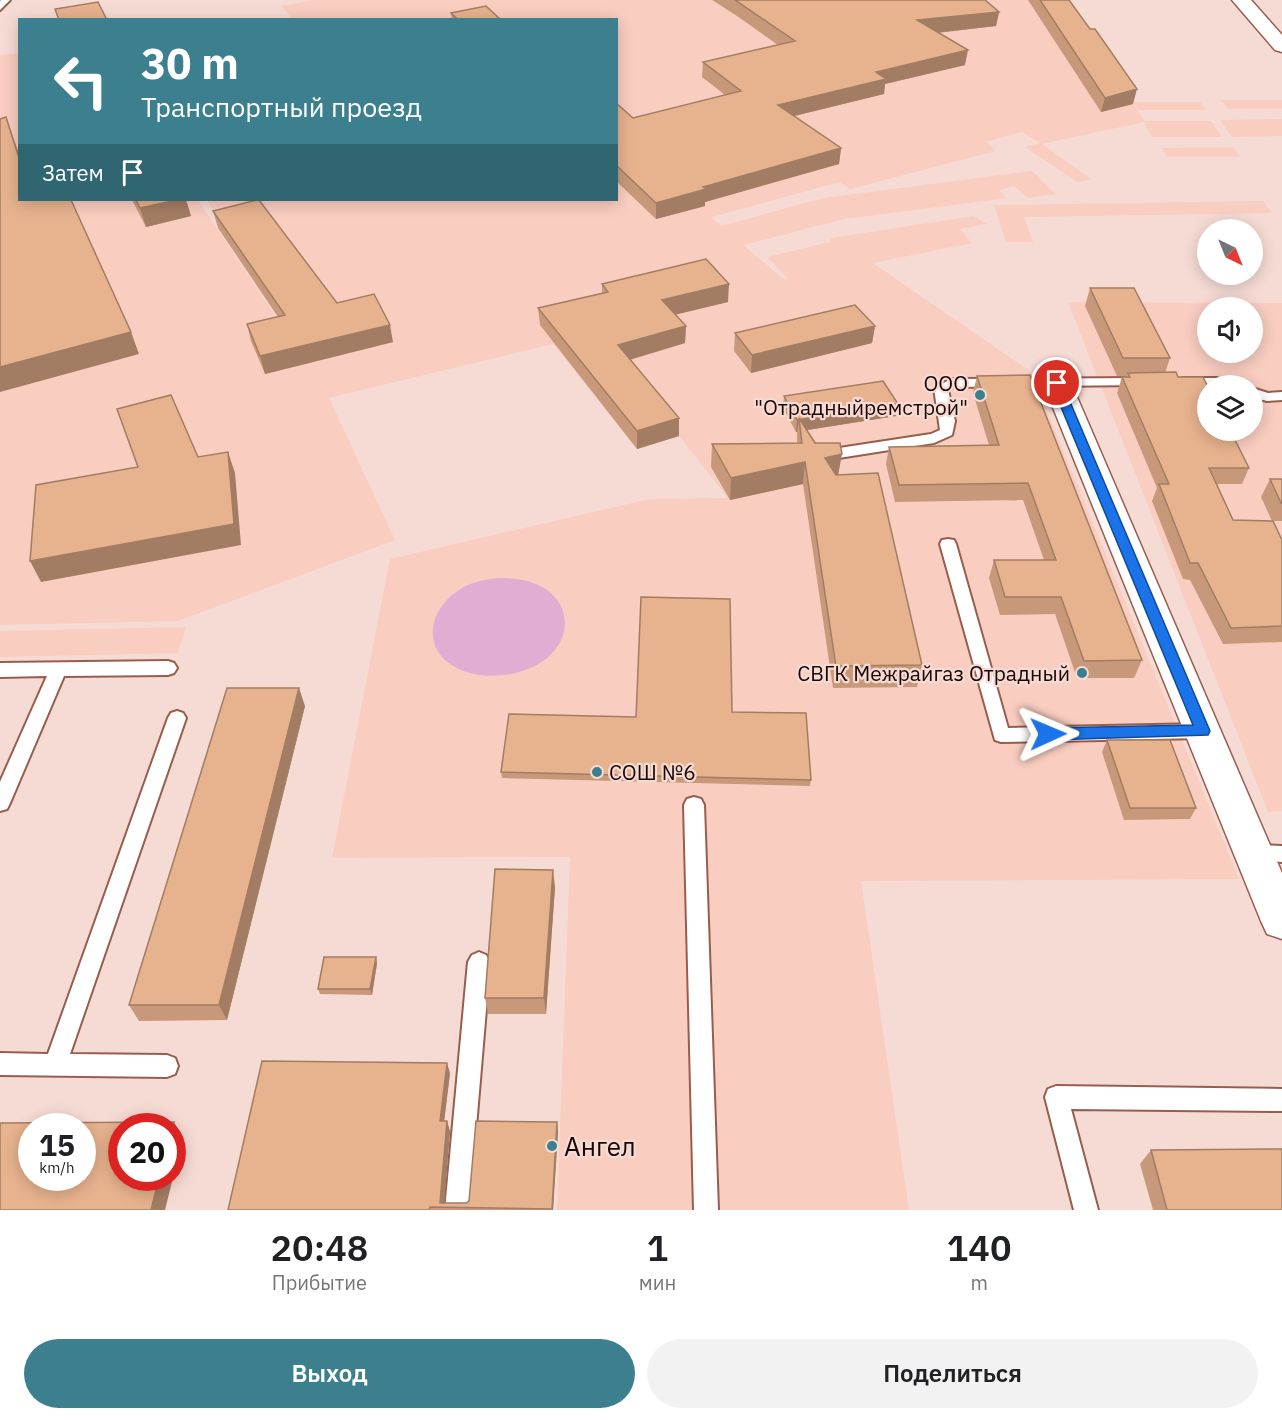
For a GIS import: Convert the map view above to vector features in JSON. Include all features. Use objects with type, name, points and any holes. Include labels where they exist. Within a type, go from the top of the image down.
[{"type":"street","points":[[1246,5],[1275,10]]},
{"type":"street","points":[[1246,5],[1282,46]]},
{"type":"street","points":[[1057,383],[1203,731],[1268,853],[1282,921]]},
{"type":"lane","points":[[0,7],[6,0]]},
{"type":"lane","points":[[826,454],[934,438],[947,432],[950,424],[940,396],[941,388],[951,383],[1197,382]]},
{"type":"lane","points":[[1263,395],[1282,396]]},
{"type":"lane","points":[[948,544],[1001,735],[1203,731]]},
{"type":"lane","points":[[0,670],[168,668]]},
{"type":"lane","points":[[0,803],[58,670]]},
{"type":"lane","points":[[55,1065],[177,718]]},
{"type":"lane","points":[[694,806],[706,1210]]},
{"type":"lane","points":[[457,1210],[479,962]]},
{"type":"lane","points":[[0,1064],[167,1066]]},
{"type":"lane","points":[[1086,1210],[1056,1098],[1282,1100]]},
{"type":"shaded area","points":[[313,0],[1068,0],[1144,121],[1211,121],[1222,137],[1152,137],[1144,122],[1042,144],[1091,179],[1078,182],[1025,147],[1040,143],[1022,132],[986,142],[996,151],[850,189],[840,182],[712,217],[721,226],[824,198],[1032,171],[1056,194],[1028,198],[1014,186],[999,190],[1007,198],[845,219],[743,245],[785,280],[788,279],[767,257],[830,242],[831,238],[974,216],[987,224],[960,229],[972,243],[873,263],[1031,372],[1239,879],[861,881],[909,1210],[557,1210],[570,857],[332,858],[390,559],[650,499],[728,498],[679,436],[637,449],[553,344],[329,398],[395,540],[178,621],[0,625],[0,55],[18,53],[18,201],[199,201],[295,345],[208,201],[618,201],[618,18],[291,18],[282,6]]},
{"type":"shaded area","points":[[1221,100],[1282,100],[1282,109],[1228,109]]},
{"type":"shaded area","points":[[1133,102],[1200,102],[1207,110],[1138,110]]},
{"type":"shaded area","points":[[1282,119],[1282,136],[1232,137],[1220,120]]},
{"type":"shaded area","points":[[1233,147],[1240,157],[1167,157],[1162,148]]},
{"type":"shaded area","points":[[1263,201],[1272,213],[1024,217],[1033,242],[1006,242],[994,205]]},
{"type":"shaded area","points":[[1068,302],[1197,303],[1197,363],[1263,363],[1263,303],[1282,303],[1282,811],[1268,812]]},
{"type":"shaded area","points":[[498,578],[529,581],[549,591],[557,599],[565,618],[561,639],[556,649],[547,658],[524,671],[496,676],[467,672],[444,659],[437,650],[434,641],[434,622],[443,604],[463,587]]},
{"type":"shaded area","points":[[186,627],[178,653],[0,657],[0,631]]},
{"type":"building","points":[[735,0],[985,0],[999,12],[917,20],[968,50],[876,72],[886,79],[778,105],[841,148],[703,187],[706,189],[656,203],[618,167],[618,105],[633,118],[741,91],[703,62],[795,41]]},
{"type":"building","points":[[1040,0],[1069,0],[1090,29],[1095,29],[1137,89],[1105,98]]},
{"type":"building","points":[[98,2],[106,18],[58,18],[55,9]]},
{"type":"building","points":[[486,6],[499,18],[456,18],[451,13]]},
{"type":"building","points":[[6,117],[18,155],[18,201],[71,201],[131,332],[0,367],[0,119]]},
{"type":"building","points":[[136,201],[172,201],[140,208]]},
{"type":"building","points":[[260,201],[337,303],[374,294],[390,325],[260,356],[247,324],[285,315],[213,211]]},
{"type":"building","points":[[706,259],[729,284],[662,300],[686,326],[618,345],[679,418],[637,431],[538,308],[608,292],[602,284]]},
{"type":"building","points":[[1090,288],[1134,288],[1170,358],[1123,358]]},
{"type":"building","points":[[855,305],[875,326],[752,355],[735,333]]},
{"type":"building","points":[[1176,372],[1178,377],[1197,377],[1197,441],[1236,441],[1249,468],[1209,468],[1233,520],[1273,521],[1282,540],[1282,626],[1231,628],[1198,563],[1190,563],[1159,484],[1169,484],[1122,377],[1130,377],[1128,373]]},
{"type":"building","points":[[1030,375],[1142,660],[1084,661],[1061,597],[1005,597],[994,560],[1056,560],[1028,483],[899,485],[889,447],[999,445],[977,376]]},
{"type":"building","points":[[883,381],[898,404],[797,420],[784,396]]},
{"type":"building","points":[[171,395],[198,457],[228,452],[234,524],[30,561],[36,485],[138,467],[117,409]]},
{"type":"building","points":[[799,418],[815,443],[840,443],[842,454],[825,458],[836,475],[878,473],[922,665],[836,666],[805,462],[731,478],[712,444],[802,443]]},
{"type":"building","points":[[1270,479],[1282,479],[1282,503],[1281,503]]},
{"type":"building","points":[[641,597],[730,599],[732,712],[806,713],[811,780],[501,772],[509,714],[636,717]]},
{"type":"building","points":[[227,688],[299,688],[219,1005],[129,1005]]},
{"type":"building","points":[[1107,740],[1170,740],[1196,808],[1130,808]]},
{"type":"building","points":[[495,869],[553,870],[544,998],[485,998]]},
{"type":"building","points":[[324,957],[376,957],[370,989],[318,989]]},
{"type":"building","points":[[262,1061],[447,1063],[440,1121],[447,1121],[440,1203],[469,1201],[476,1121],[557,1122],[552,1209],[430,1207],[429,1210],[228,1210]]},
{"type":"building","points":[[96,1122],[108,1122],[108,1191],[156,1191],[151,1210],[0,1210],[0,1123],[18,1123],[18,1191],[96,1191]]},
{"type":"building","points":[[1282,1149],[1282,1210],[1167,1210],[1151,1150]]},
{"type":"place","name":"ООО \"Отрадныйремстрой\"","points":[[980,395]]},
{"type":"place","name":"СВГК Межрайгаз Отрадный","points":[[1082,673]]},
{"type":"place","name":"СОШ №6","points":[[597,772]]},
{"type":"place","name":"Ангел","points":[[552,1146]]},
{"type":"route","points":[[1048,734],[1203,731],[1057,383]]}]
